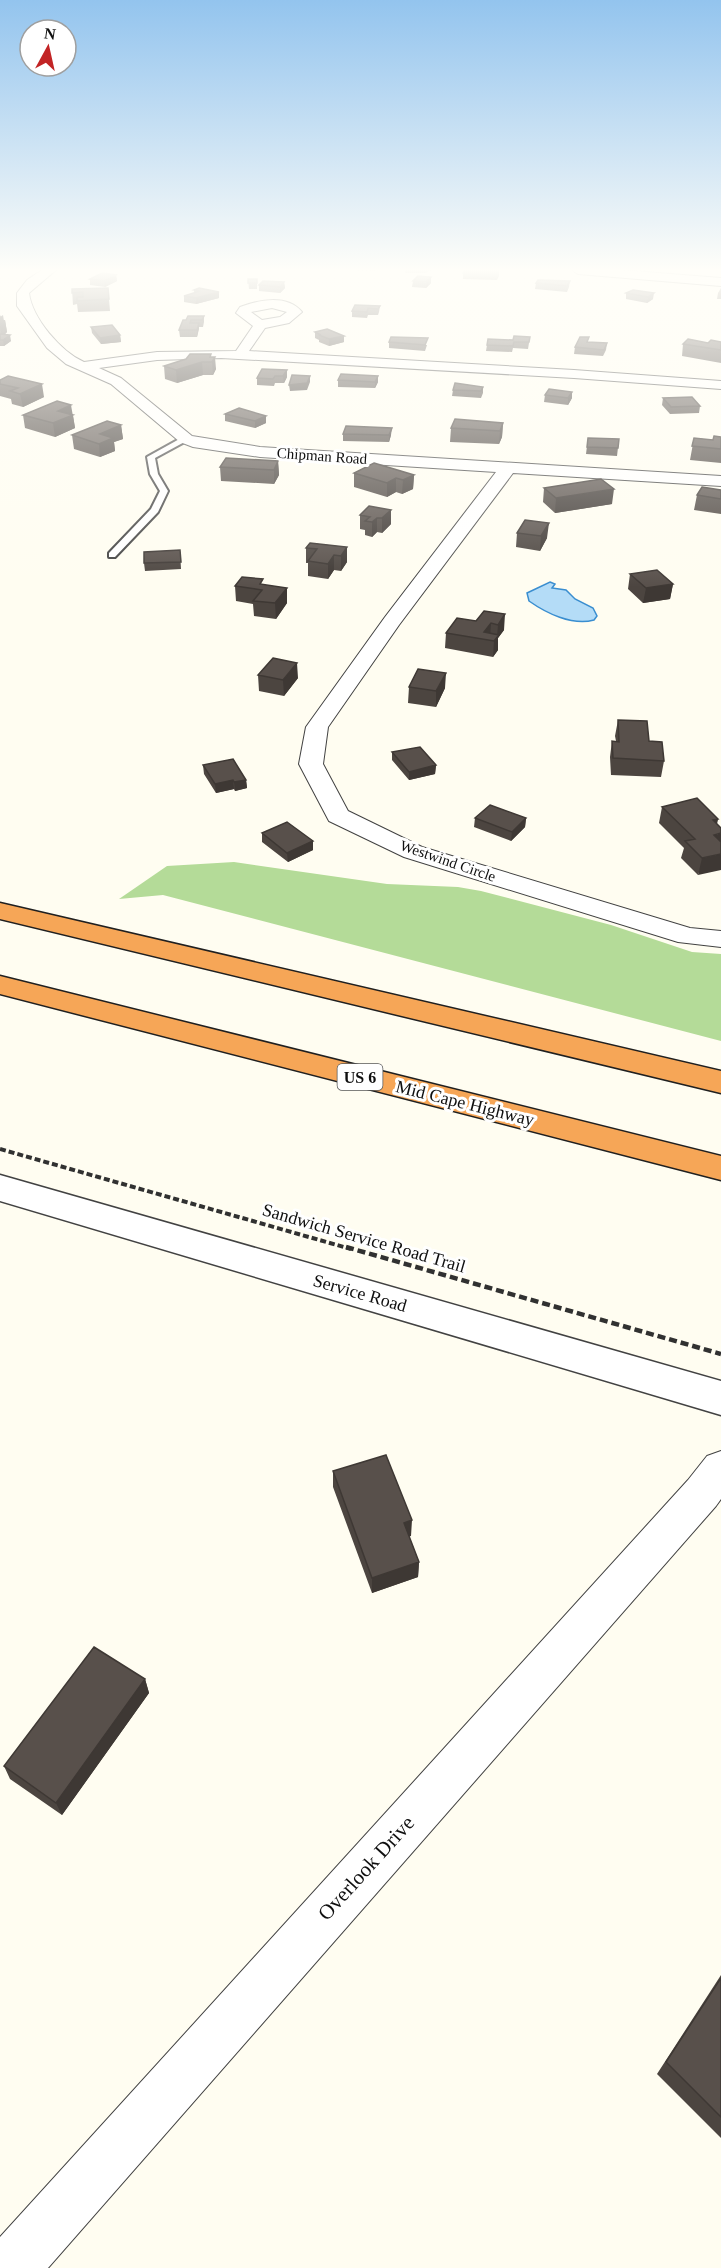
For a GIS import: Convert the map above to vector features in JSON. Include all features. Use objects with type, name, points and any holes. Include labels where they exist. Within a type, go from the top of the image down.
[{"type":"highway","points":[[0,911],[721,1082]]},
{"type":"highway","name":"Mid Cape Highway","points":[[0,985],[721,1168]]},
{"type":"street","name":"Chipman Road","points":[[105,376],[116,381],[186,439],[193,442],[260,452],[721,481]]},
{"type":"street","points":[[599,376],[721,385]]},
{"type":"street","name":"Westwind Circle","points":[[508,468],[392,621],[317,727],[311,764],[339,816],[413,852],[688,936],[721,939]]},
{"type":"street","name":"Service Road","points":[[0,1188],[721,1398]]},
{"type":"street","name":"Overlook Drive","points":[[10,2268],[702,1493],[721,1468]]},
{"type":"lane","points":[[112,555],[155,510],[164,491],[154,474],[151,457],[186,439]]},
{"type":"path","name":"Sandwich Service Road Trail","points":[[0,1149],[721,1354]]},
{"type":"green space","points":[[234,862],[387,884],[458,887],[481,891],[611,925],[692,952],[721,954],[721,1041],[163,895],[119,899],[167,866]]},
{"type":"water","points":[[550,582],[555,584],[552,588],[566,590],[575,599],[593,608],[597,616],[594,620],[568,620],[551,614],[529,601],[527,593]]},
{"type":"building","points":[[8,376],[42,384],[20,394],[10,391],[18,388],[0,384],[0,380]]},
{"type":"building","points":[[258,376],[283,376],[275,376],[273,379],[257,378]]},
{"type":"building","points":[[292,376],[310,376],[307,383],[289,385]]},
{"type":"building","points":[[340,376],[378,376],[375,382],[338,380]]},
{"type":"building","points":[[455,383],[483,387],[481,391],[453,390]]},
{"type":"building","points":[[549,389],[572,392],[568,398],[545,395]]},
{"type":"building","points":[[692,397],[700,406],[671,407],[663,398]]},
{"type":"building","points":[[57,401],[71,405],[58,411],[73,415],[53,423],[23,415]]},
{"type":"building","points":[[239,408],[266,416],[255,421],[225,414]]},
{"type":"building","points":[[455,419],[503,423],[500,431],[451,428]]},
{"type":"building","points":[[107,421],[121,425],[100,434],[113,438],[99,444],[72,435]]},
{"type":"building","points":[[346,426],[392,428],[389,435],[343,434]]},
{"type":"building","points":[[714,436],[721,437],[721,449],[692,446],[694,438],[713,440]]},
{"type":"building","points":[[588,438],[619,439],[618,448],[587,447]]},
{"type":"building","points":[[226,458],[278,461],[274,470],[220,467]]},
{"type":"building","points":[[374,463],[414,475],[403,480],[396,478],[387,483],[354,473]]},
{"type":"building","points":[[601,479],[614,489],[556,498],[544,488]]},
{"type":"building","points":[[702,487],[721,490],[721,499],[697,495]]},
{"type":"building","points":[[369,506],[391,510],[382,518],[377,518],[372,522],[365,521],[370,517],[360,515]]},
{"type":"building","points":[[525,520],[549,523],[541,536],[517,533]]},
{"type":"building","points":[[310,543],[347,547],[341,556],[334,555],[328,564],[308,561],[317,549],[306,548]]},
{"type":"building","points":[[180,550],[181,562],[144,563],[144,552]]},
{"type":"building","points":[[657,570],[673,584],[646,588],[630,574]]},
{"type":"building","points":[[242,577],[263,579],[260,584],[287,588],[275,603],[253,601],[262,590],[235,586]]},
{"type":"building","points":[[484,611],[505,614],[498,625],[491,623],[484,632],[499,635],[494,641],[446,633],[457,618],[476,621]]},
{"type":"building","points":[[273,658],[297,663],[283,680],[258,675]]},
{"type":"building","points":[[418,669],[446,673],[436,691],[409,687]]},
{"type":"building","points":[[618,720],[647,721],[649,741],[662,742],[664,761],[613,758],[612,741],[619,742]]},
{"type":"building","points":[[420,747],[436,765],[409,772],[392,752]]},
{"type":"building","points":[[233,759],[246,780],[215,784],[203,765]]},
{"type":"building","points":[[697,798],[718,819],[713,820],[721,828],[721,833],[714,835],[721,842],[721,854],[702,858],[685,841],[695,839],[662,807]]},
{"type":"building","points":[[490,805],[526,818],[512,832],[475,818]]},
{"type":"building","points":[[287,822],[313,841],[287,853],[262,833]]},
{"type":"building","points":[[386,1455],[412,1520],[404,1523],[419,1562],[372,1578],[333,1471]]},
{"type":"building","points":[[94,1647],[145,1679],[56,1803],[4,1766]]},
{"type":"building","points":[[721,1978],[721,2117],[666,2062]]}]
